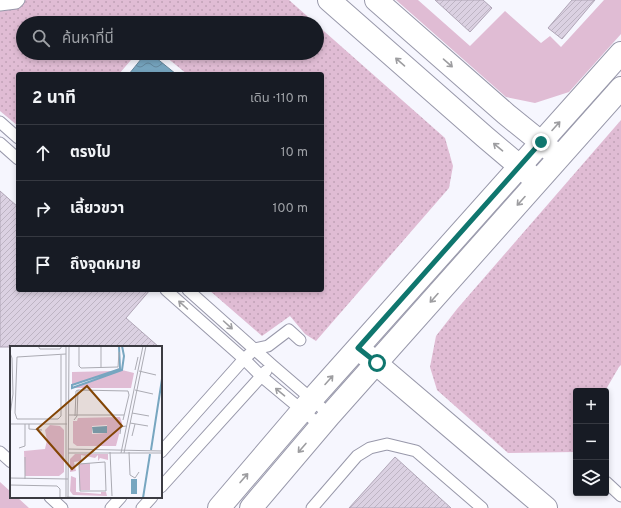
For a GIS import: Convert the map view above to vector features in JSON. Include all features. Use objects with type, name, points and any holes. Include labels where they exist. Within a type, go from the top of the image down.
[{"type":"street","points":[[329,0],[538,182]]},
{"type":"street","points":[[376,0],[506,114],[559,158]]},
{"type":"street","points":[[219,508],[307,405],[621,53]]},
{"type":"street","points":[[251,508],[325,421],[621,88]]},
{"type":"street","points":[[358,348],[546,508]]},
{"type":"lane","points":[[0,5],[19,0]]},
{"type":"lane","points":[[0,122],[16,136]]},
{"type":"lane","points":[[0,143],[16,157]]},
{"type":"lane","points":[[168,292],[261,376],[307,405]]},
{"type":"lane","points":[[190,292],[272,365],[307,405],[325,421]]},
{"type":"lane","points":[[162,451],[244,359],[255,349],[268,346],[289,330],[300,340]]},
{"type":"lane","points":[[162,486],[272,365]]},
{"type":"lane","points":[[312,508],[357,456],[370,448],[387,444],[416,451],[482,508]]},
{"type":"lane","points":[[0,452],[10,461]]},
{"type":"lane","points":[[609,485],[621,496]]},
{"type":"lane","points":[[51,498],[62,508]]},
{"type":"lane","points":[[111,508],[120,498]]},
{"type":"lane","points":[[142,508],[151,498]]},
{"type":"shaded area","points":[[7,0],[289,0],[307,16],[16,16],[16,60],[131,60],[121,72],[16,72],[16,124],[0,111],[0,5]]},
{"type":"shaded area","points":[[396,0],[418,0],[470,46],[505,11],[541,43],[550,36],[561,47],[604,0],[621,0],[621,34],[569,92],[535,103],[506,97]]},
{"type":"shaded area","points":[[324,31],[445,138],[453,166],[449,188],[316,341],[305,334],[290,316],[262,336],[211,292],[324,292],[324,72],[185,72],[170,60],[324,60]]},
{"type":"shaded area","points":[[621,120],[621,365],[607,388],[573,388],[573,452],[508,453],[437,390],[430,367],[436,336],[457,309]]},
{"type":"shaded area","points":[[0,482],[10,491],[10,498],[18,498],[29,508],[0,508]]},
{"type":"water","points":[[140,60],[159,60],[174,72],[131,72]]},
{"type":"building","points":[[435,0],[483,0],[492,8],[470,32]]},
{"type":"building","points":[[572,0],[595,0],[562,39],[548,28]]},
{"type":"building","points":[[0,191],[16,205],[16,292],[148,292],[126,318],[158,346],[0,347]]},
{"type":"building","points":[[395,457],[451,508],[349,508]]},
{"type":"route","points":[[377,363],[358,348],[541,142]]}]
